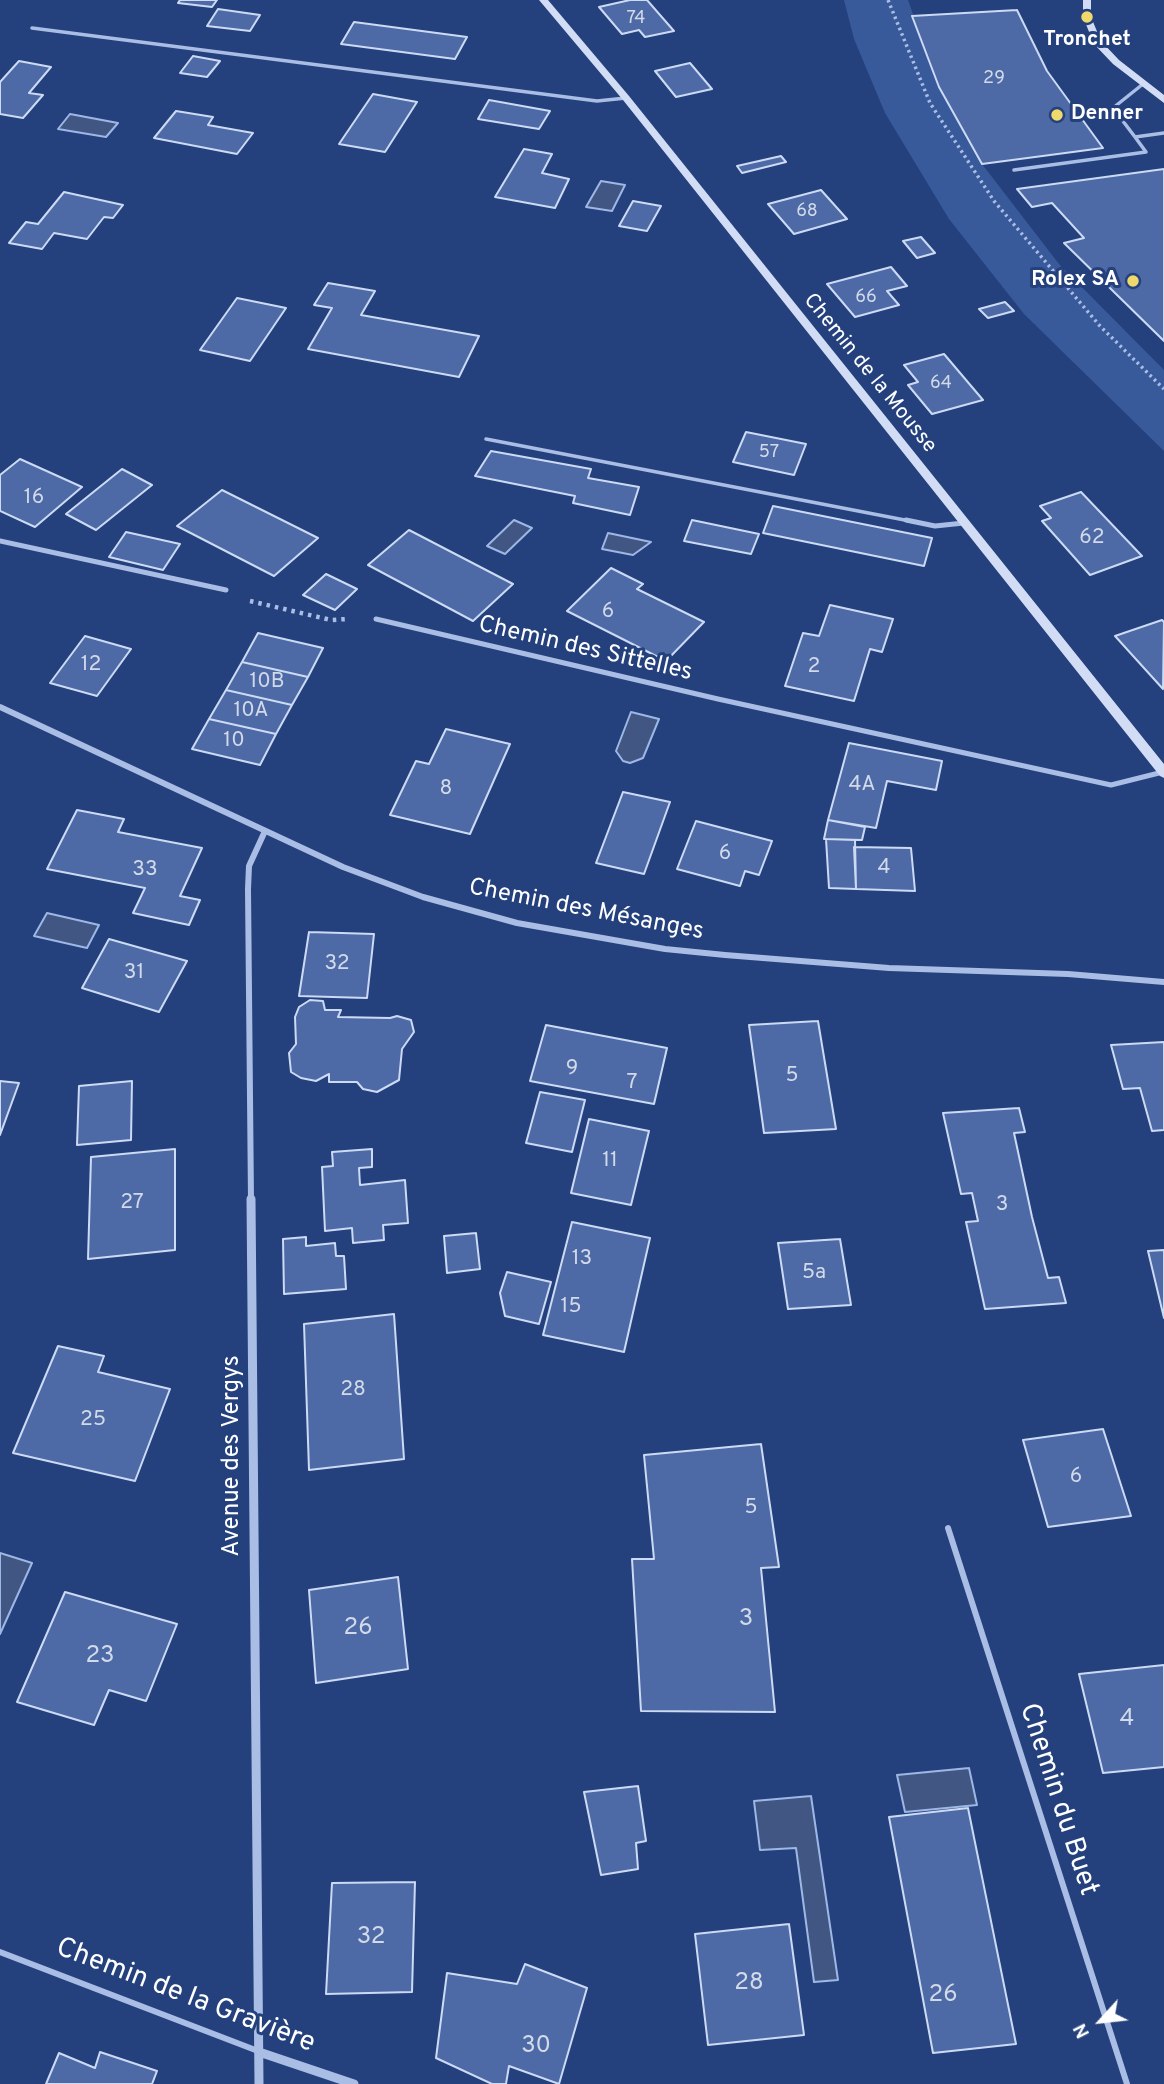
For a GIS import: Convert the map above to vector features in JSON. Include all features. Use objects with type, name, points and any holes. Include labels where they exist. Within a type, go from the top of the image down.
[{"type":"street","name":"Chemin de la Mousse","points":[[543,0],[626,98],[1163,773]]},
{"type":"street","points":[[1087,0],[1087,17],[1097,41],[1143,85],[1164,100]]},
{"type":"street","name":"Chemin des Mésanges","points":[[0,707],[343,867],[424,897],[517,923],[665,949],[889,968],[1068,974],[1164,982]]},
{"type":"street","name":"Avenue des Vergys","points":[[259,2084],[248,905],[249,866],[265,831]]},
{"type":"street","name":"Chemin de la Gravière","points":[[258,2052],[354,2084]]},
{"type":"lane","points":[[32,28],[597,101],[626,98]]},
{"type":"lane","points":[[1014,170],[1146,152],[1112,108],[1143,85]]},
{"type":"lane","points":[[1135,137],[1164,132]]},
{"type":"lane","points":[[486,439],[935,526],[964,523]]},
{"type":"lane","points":[[0,541],[226,590]]},
{"type":"lane","name":"Chemin des Sittelles","points":[[376,619],[718,699],[1111,785],[1163,773]]},
{"type":"lane","name":"Chemin du Buet","points":[[948,1528],[1128,2084]]},
{"type":"lane","name":"Chemin de la Gravière","points":[[0,1952],[258,2052]]},
{"type":"path","points":[[888,0],[930,103],[994,201],[1091,317],[1164,389]]},
{"type":"path","points":[[226,590],[251,602],[331,620],[376,619]]},
{"type":"shaded area","points":[[844,0],[908,0],[939,87],[982,164],[1059,264],[1164,370],[1164,451],[1024,314],[949,219],[885,113],[854,39]]},
{"type":"shaded area","points":[[70,114],[118,123],[106,137],[58,129]]},
{"type":"shaded area","points":[[601,181],[625,185],[612,211],[586,207]]},
{"type":"shaded area","points":[[514,520],[532,528],[505,554],[487,546]]},
{"type":"shaded area","points":[[608,533],[651,542],[633,555],[602,549]]},
{"type":"shaded area","points":[[631,712],[659,719],[643,758],[630,763],[623,761],[616,751]]},
{"type":"shaded area","points":[[47,913],[99,925],[87,948],[34,936]]},
{"type":"shaded area","points":[[0,1553],[32,1563],[0,1634]]},
{"type":"shaded area","points":[[969,1768],[977,1805],[905,1812],[897,1775]]},
{"type":"shaded area","points":[[811,1796],[838,1980],[814,1982],[796,1848],[760,1850],[754,1801]]},
{"type":"building","points":[[180,0],[217,0],[212,7],[178,3]]},
{"type":"building","points":[[630,0],[647,0],[674,31],[645,37],[639,30],[622,34],[599,7]]},
{"type":"building","points":[[218,9],[260,15],[250,31],[207,26]]},
{"type":"building","points":[[1017,10],[1047,71],[1103,148],[982,164],[939,87],[912,16]]},
{"type":"building","points":[[354,22],[467,37],[455,59],[341,44]]},
{"type":"building","points":[[193,56],[220,61],[207,77],[180,73]]},
{"type":"building","points":[[19,61],[51,67],[29,93],[43,95],[23,118],[0,114],[0,82]]},
{"type":"building","points":[[690,63],[712,89],[676,97],[655,71]]},
{"type":"building","points":[[373,94],[417,102],[385,152],[339,144]]},
{"type":"building","points":[[489,100],[550,111],[539,129],[478,119]]},
{"type":"building","points":[[176,111],[213,117],[208,125],[253,133],[237,154],[154,138]]},
{"type":"building","points":[[524,149],[552,154],[542,173],[569,179],[555,208],[495,197]]},
{"type":"building","points":[[781,156],[786,162],[742,173],[737,166]]},
{"type":"building","name":"Rolex SA","points":[[1164,169],[1164,341],[1064,243],[1084,238],[1052,203],[1032,207],[1017,189]]},
{"type":"building","points":[[821,190],[847,219],[794,234],[768,204]]},
{"type":"building","points":[[64,192],[123,205],[113,218],[104,217],[87,239],[54,233],[42,249],[9,243],[26,222],[38,224]]},
{"type":"building","points":[[633,201],[661,206],[647,231],[619,226]]},
{"type":"building","points":[[921,237],[935,253],[917,258],[903,241]]},
{"type":"building","points":[[891,267],[907,286],[887,291],[899,305],[855,317],[827,284]]},
{"type":"building","points":[[328,283],[375,291],[361,315],[479,336],[459,377],[308,349],[332,308],[314,305]]},
{"type":"building","points":[[237,298],[286,308],[250,361],[200,350]]},
{"type":"building","points":[[1005,302],[1014,311],[988,318],[979,309]]},
{"type":"building","points":[[944,354],[983,400],[932,414],[908,385],[918,382],[904,365]]},
{"type":"building","points":[[746,432],[806,444],[794,475],[733,462]]},
{"type":"building","points":[[491,451],[591,469],[588,478],[639,487],[630,515],[573,503],[575,496],[475,476]]},
{"type":"building","points":[[20,459],[82,487],[35,527],[0,511],[0,475]]},
{"type":"building","points":[[122,469],[152,485],[96,530],[66,514]]},
{"type":"building","points":[[222,490],[318,538],[274,576],[177,526]]},
{"type":"building","points":[[1081,492],[1142,556],[1090,575],[1042,521],[1051,518],[1040,506]]},
{"type":"building","points":[[773,506],[932,538],[924,566],[763,533]]},
{"type":"building","points":[[692,520],[759,534],[751,554],[684,541]]},
{"type":"building","points":[[409,530],[513,584],[473,621],[368,565]]},
{"type":"building","points":[[126,532],[180,544],[163,570],[109,557]]},
{"type":"building","points":[[611,568],[643,584],[637,589],[704,622],[666,661],[567,611]]},
{"type":"building","points":[[326,574],[357,589],[335,610],[303,595]]},
{"type":"building","points":[[830,605],[893,619],[882,652],[870,649],[854,701],[785,686],[803,633],[819,636]]},
{"type":"building","points":[[1162,620],[1164,622],[1163,689],[1115,636]]},
{"type":"building","points":[[258,633],[323,648],[308,677],[242,662]]},
{"type":"building","points":[[85,636],[131,649],[97,696],[50,683]]},
{"type":"building","points":[[242,662],[308,677],[292,705],[226,690]]},
{"type":"building","points":[[226,690],[292,705],[276,734],[209,719]]},
{"type":"building","points":[[209,719],[276,734],[260,765],[192,749]]},
{"type":"building","points":[[446,729],[510,744],[470,834],[390,815],[416,761],[429,764]]},
{"type":"building","points":[[849,743],[942,761],[936,790],[887,781],[876,828],[828,820]]},
{"type":"building","points":[[623,792],[670,802],[644,874],[596,863]]},
{"type":"building","points":[[77,810],[124,819],[118,832],[202,848],[180,896],[200,900],[189,925],[133,913],[145,888],[47,869]]},
{"type":"building","points":[[828,820],[865,827],[862,840],[824,839]]},
{"type":"building","points":[[696,821],[772,841],[759,875],[745,871],[740,886],[677,869]]},
{"type":"building","points":[[826,839],[855,840],[856,889],[829,888]]},
{"type":"building","points":[[854,847],[911,848],[915,891],[856,889]]},
{"type":"building","points":[[309,932],[374,934],[367,998],[299,996]]},
{"type":"building","points":[[109,939],[187,961],[159,1012],[82,988]]},
{"type":"building","points":[[310,1000],[323,1001],[325,1010],[341,1010],[338,1017],[397,1016],[411,1020],[414,1032],[402,1049],[399,1080],[377,1092],[363,1089],[357,1082],[329,1082],[329,1074],[316,1081],[301,1078],[291,1072],[289,1053],[296,1044],[295,1017],[299,1007]]},
{"type":"building","points":[[818,1021],[836,1129],[764,1133],[749,1025]]},
{"type":"building","points":[[546,1025],[667,1048],[654,1104],[530,1081]]},
{"type":"building","points":[[1164,1042],[1164,1130],[1152,1131],[1140,1088],[1123,1089],[1111,1045]]},
{"type":"building","points":[[0,1081],[19,1083],[0,1135]]},
{"type":"building","points":[[132,1081],[131,1140],[77,1145],[79,1086]]},
{"type":"building","points":[[540,1092],[585,1100],[572,1152],[526,1143]]},
{"type":"building","points":[[1019,1108],[1025,1132],[1014,1133],[1032,1217],[1048,1278],[1059,1277],[1066,1303],[985,1309],[966,1222],[978,1221],[972,1193],[961,1194],[943,1113]]},
{"type":"building","points":[[589,1119],[649,1131],[631,1205],[571,1193]]},
{"type":"building","points":[[175,1149],[175,1250],[88,1259],[91,1157]]},
{"type":"building","points":[[372,1149],[372,1167],[359,1168],[360,1185],[405,1180],[408,1223],[383,1225],[384,1240],[353,1243],[352,1228],[325,1231],[322,1167],[333,1166],[332,1152]]},
{"type":"building","points":[[572,1222],[650,1238],[624,1352],[543,1335]]},
{"type":"building","points":[[476,1233],[480,1269],[447,1273],[444,1236]]},
{"type":"building","points":[[306,1237],[306,1246],[335,1243],[336,1256],[344,1256],[346,1289],[284,1294],[283,1239]]},
{"type":"building","points":[[840,1239],[851,1305],[788,1309],[778,1243]]},
{"type":"building","points":[[1164,1250],[1164,1318],[1148,1251]]},
{"type":"building","points":[[507,1272],[551,1282],[539,1324],[505,1316],[500,1293]]},
{"type":"building","points":[[394,1314],[404,1459],[309,1470],[304,1324]]},
{"type":"building","points":[[58,1346],[104,1356],[98,1372],[170,1389],[135,1481],[13,1453]]},
{"type":"building","points":[[1103,1429],[1131,1516],[1048,1527],[1023,1440]]},
{"type":"building","points":[[761,1444],[779,1567],[761,1568],[775,1712],[641,1711],[632,1559],[654,1559],[644,1455]]},
{"type":"building","points":[[398,1577],[408,1669],[316,1683],[309,1590]]},
{"type":"building","points":[[65,1592],[177,1624],[146,1701],[109,1690],[94,1725],[17,1702]]},
{"type":"building","points":[[1164,1665],[1164,1767],[1103,1773],[1079,1674]]},
{"type":"building","points":[[638,1786],[646,1841],[636,1843],[638,1869],[601,1875],[584,1792]]},
{"type":"building","points":[[968,1808],[1016,2044],[933,2053],[889,1817]]},
{"type":"building","points":[[415,1882],[412,1992],[326,1994],[332,1883]]},
{"type":"building","points":[[789,1924],[804,2035],[708,2045],[695,1934]]},
{"type":"building","points":[[525,1964],[587,1988],[559,2084],[509,2066],[506,2084],[492,2084],[436,2058],[447,1973],[517,1984]]},
{"type":"building","points":[[100,2052],[157,2071],[152,2084],[46,2084],[59,2053],[95,2068]]},
{"type":"place","name":"Tronchet","points":[[1087,17]]},
{"type":"place","name":"Denner","points":[[1057,115]]},
{"type":"place","name":"Rolex SA","points":[[1133,281]]}]
